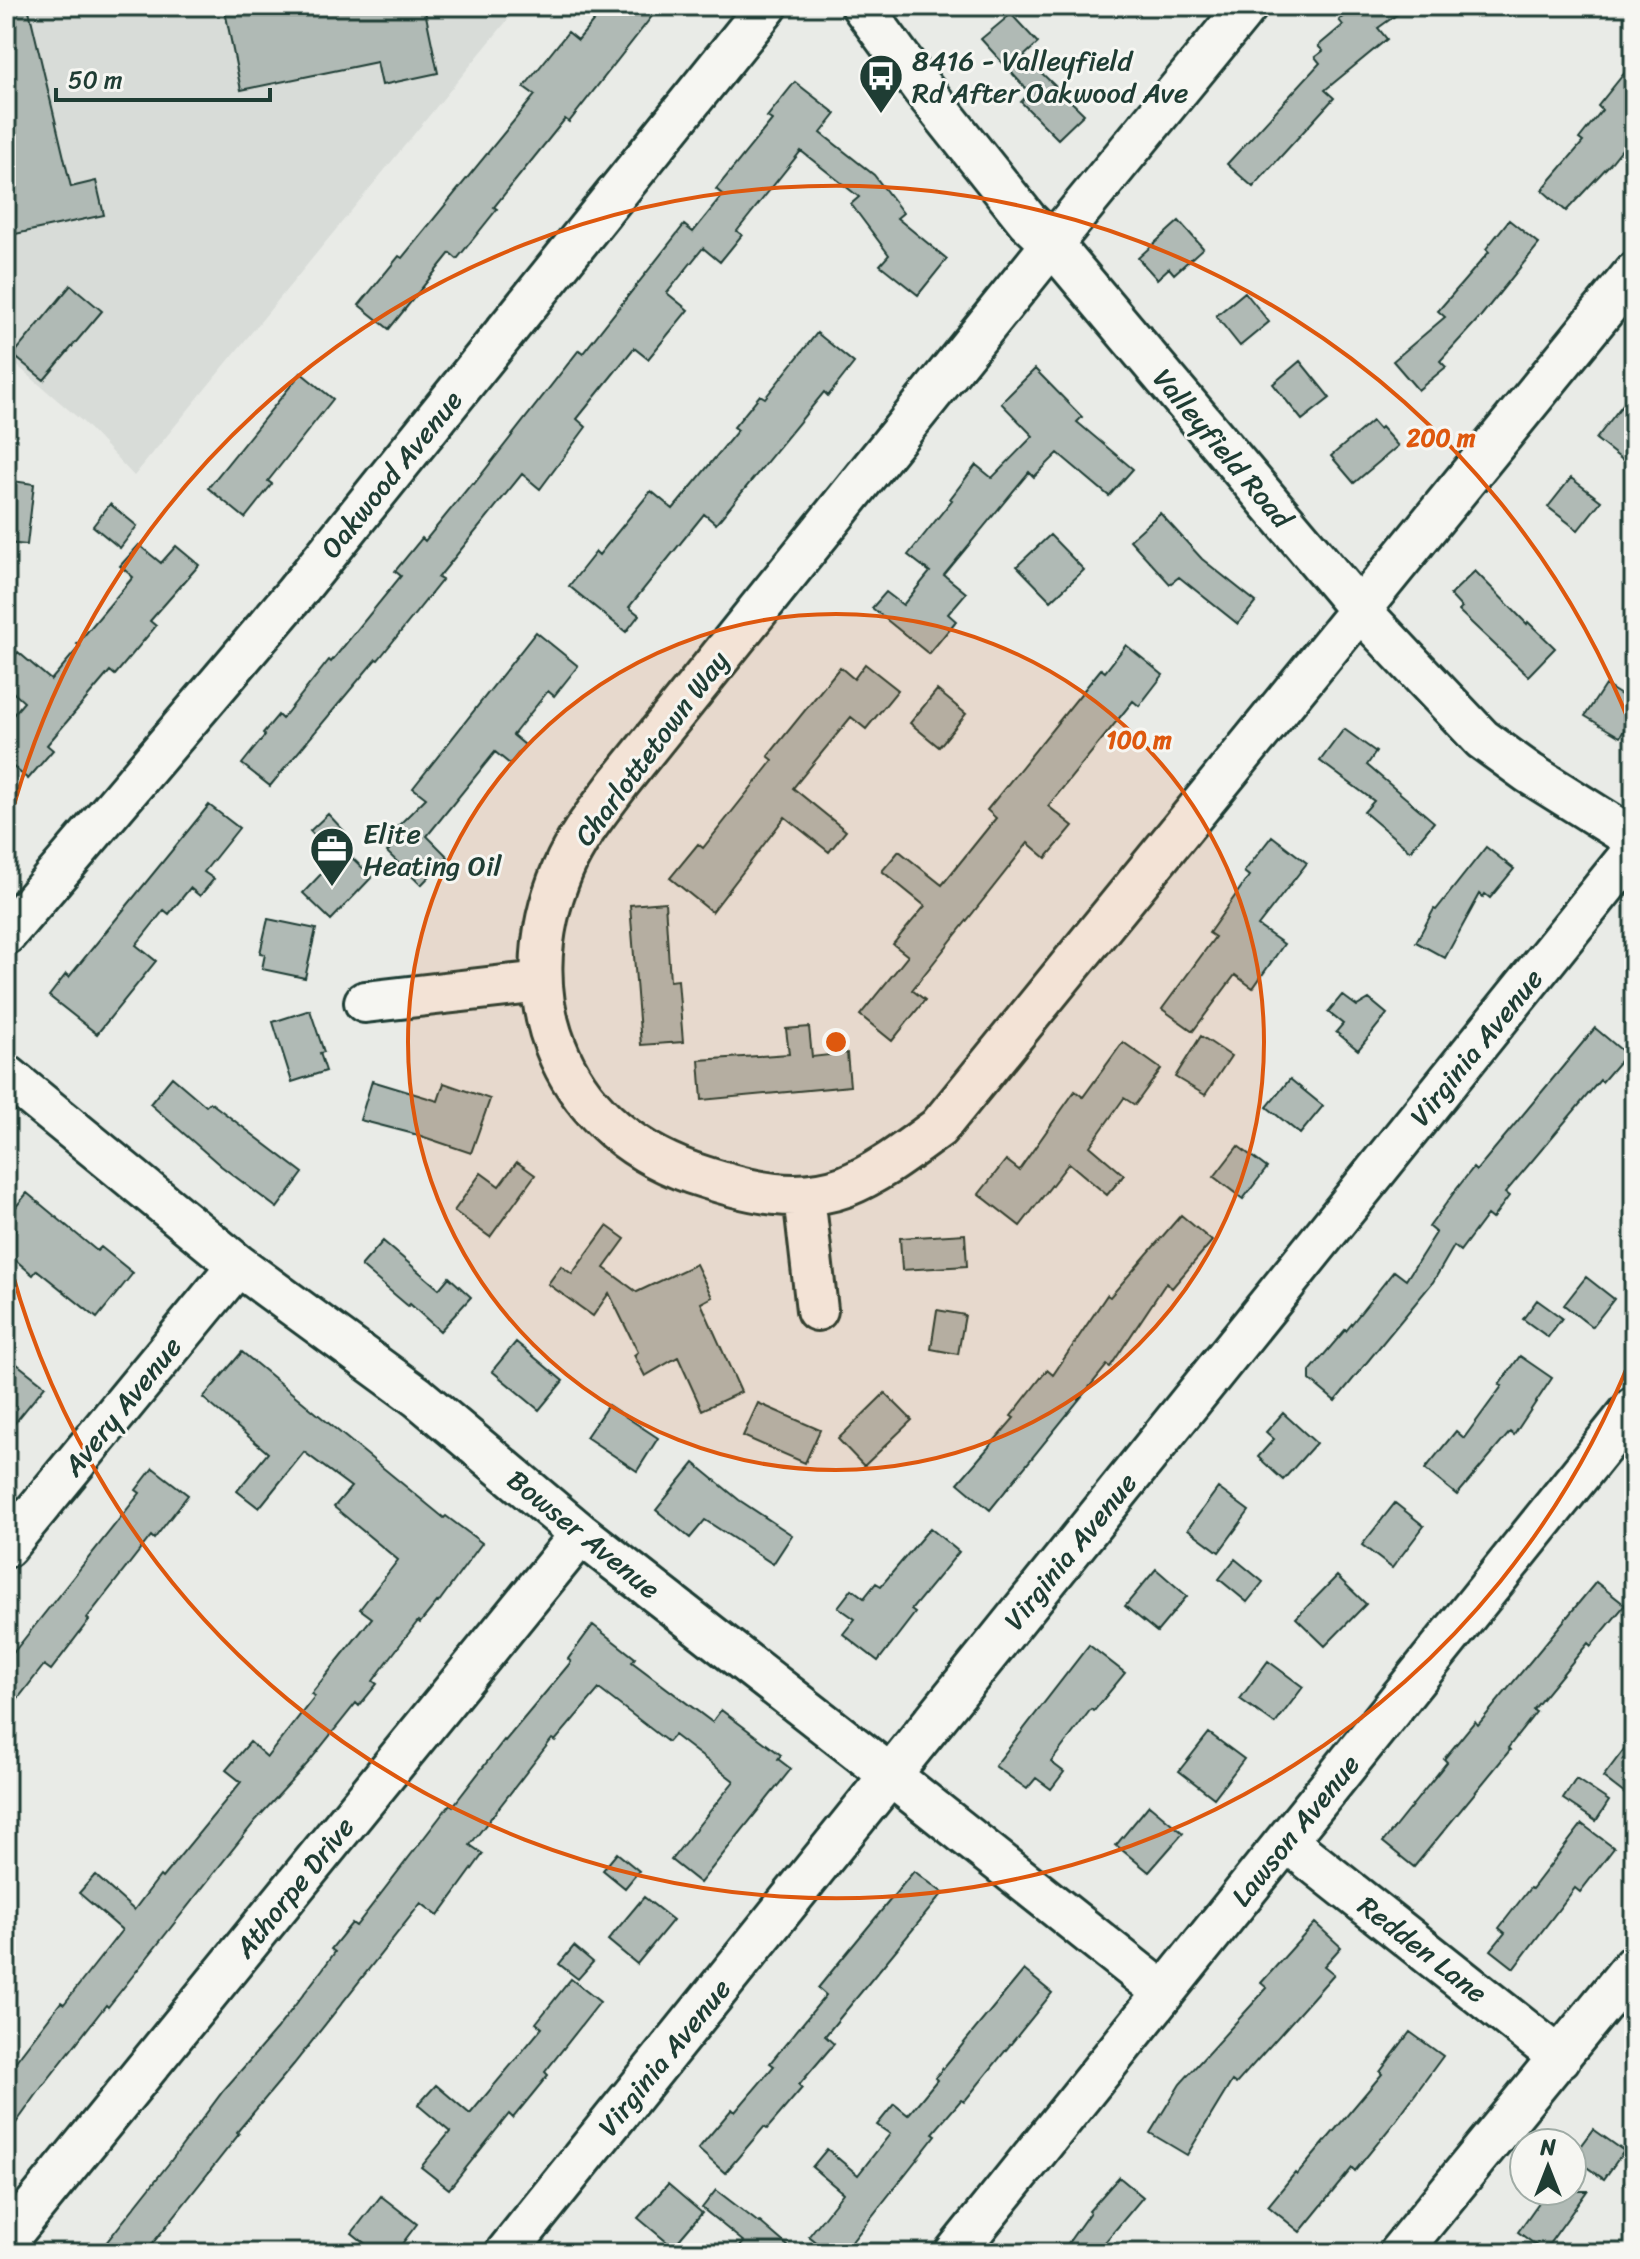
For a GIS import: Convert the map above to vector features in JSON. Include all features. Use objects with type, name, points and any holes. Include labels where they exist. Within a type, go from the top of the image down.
[{"type":"street","name":"Oakwood Avenue","points":[[6,934],[294,595],[767,6]]},
{"type":"street","name":"Valleyfield Road","points":[[862,6],[931,100],[1027,220],[1052,244],[1359,609],[1482,739],[1529,773],[1634,839]]},
{"type":"street","name":"Charlottetown Way","points":[[1247,6],[619,783],[563,867],[550,905],[542,948],[541,982],[547,1023],[557,1053],[582,1095],[625,1140],[659,1161],[688,1173],[765,1193],[804,1196],[845,1186],[901,1155],[938,1128],[1634,273]]},
{"type":"street","name":"Virginia Avenue","points":[[506,2253],[1634,850]]},
{"type":"street","points":[[365,1002],[541,982]]},
{"type":"street","name":"Bowser Avenue","points":[[6,1075],[238,1265],[418,1397],[581,1534],[1163,1992]]},
{"type":"street","points":[[804,1196],[817,1310]]},
{"type":"street","name":"Avery Avenue","points":[[6,1547],[238,1265]]},
{"type":"street","name":"Lawson Avenue","points":[[955,2253],[1634,1407]]},
{"type":"street","name":"Athorpe Drive","points":[[6,2241],[581,1534]]},
{"type":"street","name":"Redden Lane","points":[[1286,1841],[1560,2058]]},
{"type":"street","points":[[1399,2253],[1634,1965]]},
{"type":"shaded area","points":[[6,6],[519,6],[134,476],[83,422],[6,356]]},
{"type":"building","points":[[6,6],[28,6],[71,187],[96,181],[104,215],[6,236]]},
{"type":"building","points":[[224,6],[424,6],[438,73],[382,85],[377,62],[241,90]]},
{"type":"building","points":[[606,6],[660,6],[569,122],[565,119],[494,207],[497,209],[457,259],[450,253],[389,329],[359,305],[399,256],[402,258],[535,95],[524,87],[568,32],[578,40]]},
{"type":"building","points":[[1355,6],[1409,6],[1378,28],[1387,39],[1325,90],[1334,98],[1253,187],[1227,164],[1320,63],[1315,57],[1323,51],[1318,46],[1343,25],[1339,20]]},
{"type":"building","points":[[1011,14],[1038,43],[1024,56],[1084,114],[1058,139],[1021,102],[1030,93],[981,39]]},
{"type":"building","points":[[1634,61],[1634,134],[1566,211],[1542,190],[1583,142],[1579,139],[1602,110],[1598,106]]},
{"type":"building","points":[[795,82],[836,114],[821,133],[874,175],[903,213],[897,218],[947,259],[918,295],[880,265],[889,255],[851,204],[859,197],[801,151],[737,231],[742,235],[720,262],[703,248],[667,293],[688,310],[648,359],[634,348],[577,419],[586,427],[540,489],[522,474],[438,578],[442,580],[378,660],[270,786],[242,764],[265,735],[263,733],[278,715],[282,719],[329,660],[331,662],[401,576],[395,571],[474,484],[579,350],[583,353],[684,225],[693,232],[723,195],[716,189],[772,120],[767,117]]},
{"type":"building","points":[[1509,220],[1539,244],[1440,361],[1446,367],[1418,390],[1393,361],[1445,317],[1438,311],[1489,252],[1486,249]]},
{"type":"building","points":[[1179,221],[1203,248],[1174,274],[1169,268],[1157,279],[1138,258]]},
{"type":"building","points":[[71,285],[102,311],[44,380],[13,355]]},
{"type":"building","points":[[1245,292],[1269,322],[1240,346],[1216,316]]},
{"type":"building","points":[[817,333],[854,363],[828,396],[824,392],[716,524],[704,514],[629,607],[639,615],[626,632],[569,586],[596,552],[599,555],[651,491],[673,509],[738,430],[734,427],[760,395],[765,398]]},
{"type":"building","points":[[1300,361],[1330,398],[1302,420],[1273,384]]},
{"type":"building","points":[[1035,369],[1082,417],[1077,422],[1133,469],[1109,496],[1058,453],[1034,477],[1029,472],[944,575],[966,593],[948,614],[956,621],[929,654],[872,608],[886,592],[903,605],[930,572],[908,555],[976,465],[992,478],[1033,436],[1001,403]]},
{"type":"building","points":[[301,373],[333,399],[268,481],[272,484],[245,518],[208,488]]},
{"type":"building","points":[[1634,390],[1634,469],[1596,439]]},
{"type":"building","points":[[1372,421],[1398,446],[1354,483],[1331,456]]},
{"type":"building","points":[[1571,478],[1601,501],[1578,530],[1548,507]]},
{"type":"building","points":[[6,480],[34,484],[27,545],[6,543]]},
{"type":"building","points":[[110,504],[137,526],[120,548],[93,526]]},
{"type":"building","points":[[1160,513],[1202,559],[1256,602],[1238,624],[1179,577],[1170,584],[1130,540]]},
{"type":"building","points":[[1050,535],[1084,570],[1051,601],[1017,566]]},
{"type":"building","points":[[139,545],[161,563],[176,546],[199,565],[150,621],[156,626],[115,675],[110,671],[47,745],[53,750],[28,779],[6,761],[6,723],[24,702],[6,686],[6,666],[18,652],[51,680],[133,577],[120,566]]},
{"type":"building","points":[[1475,571],[1555,648],[1528,676],[1459,611],[1462,608],[1450,595]]},
{"type":"building","points":[[536,632],[578,666],[554,696],[548,691],[513,735],[525,745],[510,764],[495,752],[427,836],[448,857],[421,885],[387,852],[402,836],[395,829],[426,798],[413,788]]},
{"type":"building","points":[[1126,645],[1163,675],[1139,706],[1133,701],[1048,806],[1073,826],[1046,858],[1028,843],[912,990],[925,1000],[892,1041],[860,1015],[908,956],[893,944],[925,906],[882,871],[899,851],[942,885],[996,818],[987,810],[1101,669],[1105,672]]},
{"type":"building","points":[[865,664],[898,690],[866,729],[851,717],[793,788],[846,831],[829,852],[785,817],[712,912],[670,878],[698,844],[703,848],[773,760],[768,756],[840,667],[854,679]]},
{"type":"building","points":[[1605,685],[1634,703],[1634,714],[1620,737],[1585,716]]},
{"type":"building","points":[[937,690],[966,714],[939,747],[910,723]]},
{"type":"building","points":[[1344,729],[1376,752],[1367,765],[1434,822],[1410,851],[1364,812],[1374,801],[1320,761]]},
{"type":"building","points":[[209,805],[239,828],[204,872],[214,879],[200,896],[190,888],[169,914],[164,910],[136,945],[156,961],[97,1034],[49,996],[66,974],[69,977]]},
{"type":"building","points":[[328,814],[345,832],[328,849],[310,831]]},
{"type":"building","points":[[1272,836],[1307,863],[1258,926],[1284,944],[1253,988],[1235,975],[1193,1031],[1162,1009],[1215,937],[1209,933],[1249,876],[1244,872]]},
{"type":"building","points":[[1486,847],[1514,869],[1490,898],[1480,894],[1445,958],[1416,942],[1434,909]]},
{"type":"building","points":[[344,850],[372,877],[331,920],[303,893]]},
{"type":"building","points":[[665,902],[670,981],[678,980],[683,1042],[641,1045],[630,905]]},
{"type":"building","points":[[268,919],[316,929],[305,978],[262,969],[265,954],[260,953]]},
{"type":"building","points":[[1342,995],[1357,1006],[1369,999],[1387,1014],[1358,1050],[1336,1032],[1343,1024],[1328,1012]]},
{"type":"building","points":[[310,1010],[324,1052],[320,1053],[326,1071],[292,1082],[273,1022]]},
{"type":"building","points":[[809,1027],[812,1057],[847,1053],[850,1086],[702,1100],[699,1060],[789,1054],[786,1029]]},
{"type":"building","points":[[1595,1028],[1626,1054],[1602,1082],[1600,1080],[1505,1193],[1509,1196],[1492,1219],[1487,1215],[1460,1251],[1454,1246],[1433,1282],[1335,1401],[1310,1380],[1310,1371],[1394,1271],[1406,1280],[1436,1233],[1429,1227],[1455,1191],[1473,1168],[1476,1171]]},
{"type":"building","points":[[1201,1036],[1231,1056],[1205,1095],[1175,1077]]},
{"type":"building","points":[[1123,1042],[1161,1069],[1135,1105],[1124,1098],[1090,1146],[1124,1175],[1107,1195],[1069,1163],[1020,1226],[979,1194],[1006,1160],[1019,1170],[1075,1091],[1083,1097]]},
{"type":"building","points":[[172,1077],[206,1106],[210,1102],[303,1173],[277,1208],[221,1166],[150,1104]]},
{"type":"building","points":[[1290,1079],[1323,1106],[1300,1134],[1267,1107]]},
{"type":"building","points":[[372,1081],[438,1101],[444,1083],[490,1099],[471,1153],[360,1120]]},
{"type":"building","points":[[1238,1146],[1267,1168],[1243,1199],[1214,1177]]},
{"type":"building","points":[[517,1162],[535,1175],[490,1237],[454,1211],[481,1173],[499,1186]]},
{"type":"building","points":[[27,1193],[97,1251],[101,1247],[133,1273],[97,1318],[37,1270],[33,1275],[6,1252],[6,1242],[17,1229],[6,1219]]},
{"type":"building","points":[[1181,1215],[1212,1241],[1172,1288],[1166,1283],[1110,1367],[1107,1365],[990,1510],[958,1483],[1014,1418],[1011,1416],[1047,1370],[1053,1375],[1107,1295],[1110,1297]]},
{"type":"building","points":[[607,1226],[625,1239],[604,1268],[637,1292],[696,1264],[712,1297],[701,1303],[741,1392],[702,1410],[678,1357],[645,1376],[634,1355],[638,1352],[609,1293],[593,1316],[548,1284],[561,1266],[572,1274]]},
{"type":"building","points":[[965,1234],[967,1266],[902,1270],[900,1238]]},
{"type":"building","points":[[383,1241],[439,1289],[449,1277],[471,1297],[440,1331],[361,1266]]},
{"type":"building","points":[[1586,1277],[1614,1299],[1592,1327],[1564,1305]]},
{"type":"building","points":[[1537,1300],[1562,1318],[1548,1337],[1523,1319]]},
{"type":"building","points":[[937,1310],[965,1315],[958,1354],[931,1349]]},
{"type":"building","points":[[516,1342],[563,1381],[539,1410],[492,1371]]},
{"type":"building","points":[[242,1352],[444,1518],[446,1516],[482,1543],[438,1603],[420,1623],[418,1621],[390,1658],[373,1681],[377,1684],[359,1706],[356,1703],[308,1763],[256,1820],[108,2007],[106,2005],[6,2137],[6,2074],[122,1930],[79,1893],[95,1875],[134,1910],[241,1782],[226,1770],[250,1742],[267,1757],[315,1696],[311,1694],[372,1618],[360,1609],[398,1560],[334,1507],[351,1487],[304,1452],[259,1508],[237,1491],[268,1453],[203,1398]]},
{"type":"building","points":[[1520,1356],[1552,1378],[1514,1435],[1510,1432],[1457,1495],[1425,1469],[1456,1431],[1464,1438]]},
{"type":"building","points":[[17,1364],[45,1386],[6,1434],[6,1377]]},
{"type":"building","points":[[885,1393],[912,1420],[864,1466],[838,1439]]},
{"type":"building","points":[[758,1403],[820,1430],[805,1463],[743,1436]]},
{"type":"building","points":[[608,1405],[658,1438],[637,1471],[586,1437]]},
{"type":"building","points":[[1283,1413],[1316,1443],[1283,1480],[1258,1457],[1274,1439],[1266,1432]]},
{"type":"building","points":[[694,1463],[739,1500],[792,1535],[773,1564],[705,1520],[690,1538],[656,1510]]},
{"type":"building","points":[[153,1468],[188,1495],[154,1539],[151,1536],[51,1670],[44,1665],[6,1714],[6,1662],[140,1493],[136,1490]]},
{"type":"building","points":[[1218,1488],[1249,1511],[1219,1552],[1188,1529]]},
{"type":"building","points":[[1395,1503],[1424,1526],[1392,1568],[1362,1545]]},
{"type":"building","points":[[930,1528],[959,1552],[911,1610],[915,1613],[878,1661],[843,1634],[855,1619],[838,1607],[852,1589],[864,1598],[876,1583],[881,1586]]},
{"type":"building","points":[[1235,1559],[1263,1582],[1247,1602],[1219,1579]]},
{"type":"building","points":[[1156,1569],[1187,1596],[1157,1632],[1125,1606]]},
{"type":"building","points":[[1337,1576],[1366,1604],[1325,1646],[1296,1618]]},
{"type":"building","points":[[1596,1582],[1625,1605],[1591,1646],[1588,1643],[1533,1710],[1536,1712],[1508,1748],[1510,1750],[1414,1867],[1383,1842],[1447,1762],[1444,1759],[1475,1721],[1478,1725]]},
{"type":"building","points":[[593,1625],[635,1658],[632,1662],[712,1722],[721,1710],[781,1755],[778,1759],[791,1769],[700,1883],[671,1860],[734,1781],[674,1735],[668,1742],[599,1689],[555,1741],[552,1739],[470,1845],[483,1854],[438,1916],[421,1903],[237,2132],[239,2134],[145,2253],[98,2253],[223,2091],[322,1970],[335,1952],[331,1949],[352,1923],[356,1926],[450,1804],[453,1806],[571,1662],[568,1659]]},
{"type":"building","points":[[1089,1645],[1125,1673],[1094,1711],[1091,1709],[1051,1762],[1064,1772],[1051,1789],[1036,1778],[1027,1789],[995,1766]]},
{"type":"building","points":[[1268,1661],[1303,1687],[1275,1724],[1240,1699]]},
{"type":"building","points":[[1209,1733],[1244,1759],[1214,1798],[1179,1771]]},
{"type":"building","points":[[1634,1736],[1634,1801],[1603,1777]]},
{"type":"building","points":[[1576,1779],[1609,1801],[1596,1821],[1563,1799]]},
{"type":"building","points":[[1149,1805],[1183,1833],[1149,1872],[1116,1845]]},
{"type":"building","points":[[1582,1824],[1614,1848],[1580,1892],[1575,1888],[1514,1968],[1491,1950],[1505,1933],[1499,1928]]},
{"type":"building","points":[[617,1853],[639,1871],[625,1888],[603,1870]]},
{"type":"building","points":[[914,1871],[943,1893],[825,2036],[834,2044],[799,2085],[802,2088],[725,2173],[698,2149],[774,2066],[770,2063],[826,1995],[818,1988]]},
{"type":"building","points":[[644,1897],[673,1920],[637,1964],[608,1940]]},
{"type":"building","points":[[1315,1923],[1341,1947],[1324,1966],[1334,1974],[1236,2084],[1232,2081],[1187,2155],[1150,2133],[1180,2084],[1267,1988],[1261,1983]]},
{"type":"building","points":[[574,1946],[593,1962],[578,1979],[559,1964]]},
{"type":"building","points":[[1024,1970],[1052,1993],[964,2102],[961,2100],[933,2133],[936,2135],[843,2253],[830,2253],[809,2236],[843,2193],[812,2167],[827,2149],[858,2175],[890,2134],[877,2125],[894,2104],[908,2115]]},
{"type":"building","points":[[571,1979],[600,2002],[545,2072],[548,2075],[513,2118],[509,2114],[449,2189],[421,2167],[450,2132],[418,2105],[436,2085],[470,2114],[542,2028],[536,2023]]},
{"type":"building","points":[[1410,2032],[1443,2056],[1355,2171],[1352,2168],[1300,2232],[1268,2206],[1382,2074],[1380,2072]]},
{"type":"building","points":[[1593,2129],[1624,2151],[1604,2179],[1588,2168],[1588,2136]]},
{"type":"building","points":[[1119,2177],[1143,2197],[1096,2253],[1061,2253],[1089,2211]]},
{"type":"building","points":[[668,2184],[702,2213],[673,2247],[638,2218]]},
{"type":"building","points":[[716,2190],[796,2253],[734,2253],[744,2242],[702,2208]]},
{"type":"building","points":[[381,2196],[417,2224],[395,2253],[377,2253],[352,2233]]},
{"type":"building","points":[[1536,2207],[1576,2207],[1544,2251],[1518,2232]]},
{"type":"place","name":"8416 - Valleyfield Rd After Oakwood Ave","points":[[881,115]]},
{"type":"place","name":"Elite Heating Oil","points":[[332,888]]}]
